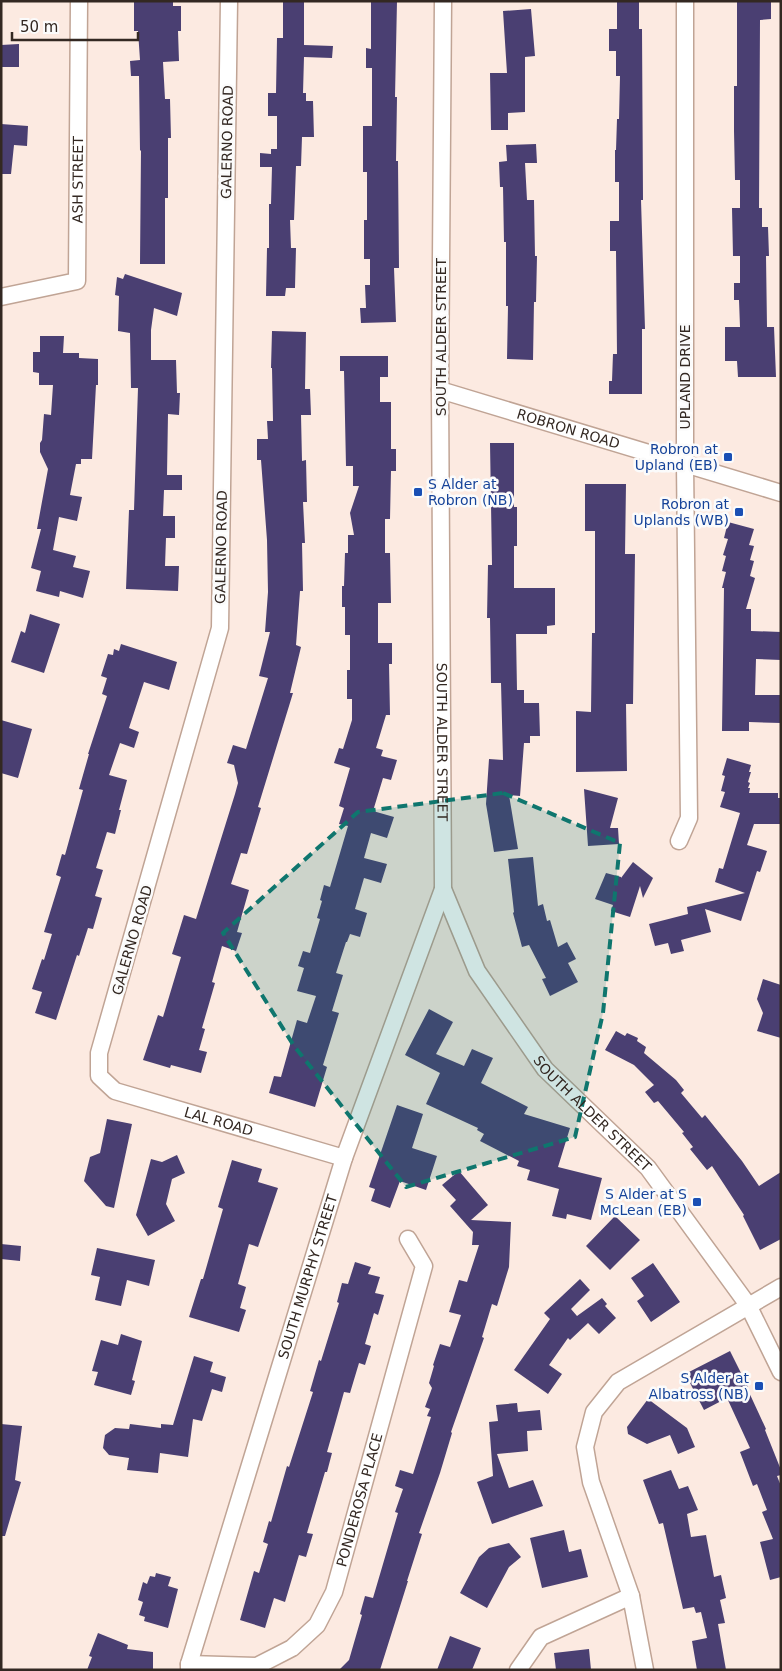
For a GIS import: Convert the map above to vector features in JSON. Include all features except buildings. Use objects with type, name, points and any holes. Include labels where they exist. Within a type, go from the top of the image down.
[{"type":"street","name":"ASH STREET","points":[[1,297],[77,281],[79,1]]},
{"type":"street","name":"GALERNO ROAD","points":[[99,1076],[99,1053],[220,628],[229,1]]},
{"type":"street","name":"SOUTH ALDER STREET","points":[[443,1],[440,390],[443,889],[477,971],[545,1069],[648,1168],[748,1305],[781,1372]]},
{"type":"street","name":"UPLAND DRIVE","points":[[679,841],[689,818],[685,464],[685,1]]},
{"type":"street","name":"ROBRON ROAD","points":[[440,390],[781,493]]},
{"type":"street","name":"SOUTH MURPHY STREET","points":[[189,1667],[344,1158],[443,889]]},
{"type":"street","name":"LAL ROAD","points":[[99,1076],[115,1091],[344,1158]]},
{"type":"street","name":"PONDEROSA PLACE","points":[[189,1667],[257,1666],[292,1648],[317,1625],[334,1592],[424,1266],[408,1239]]},
{"type":"street","points":[[645,1670],[631,1596],[591,1482],[585,1447],[594,1412],[618,1382],[781,1287]]},
{"type":"street","points":[[518,1670],[541,1637],[631,1596]]},
{"type":"highlighted area","points":[[503,793],[620,843],[603,1013],[575,1137],[406,1187],[294,1046],[223,933],[358,812]]},
{"type":"place","name":"Robron at Upland (EB)","points":[[728,457]]},
{"type":"place","name":"S Alder at Robron (NB)","points":[[418,492]]},
{"type":"place","name":"Robron at Uplands (WB)","points":[[739,512]]},
{"type":"place","name":"S Alder at S McLean (EB)","points":[[697,1202]]},
{"type":"place","name":"S Alder at Albatross (NB)","points":[[759,1386]]}]
